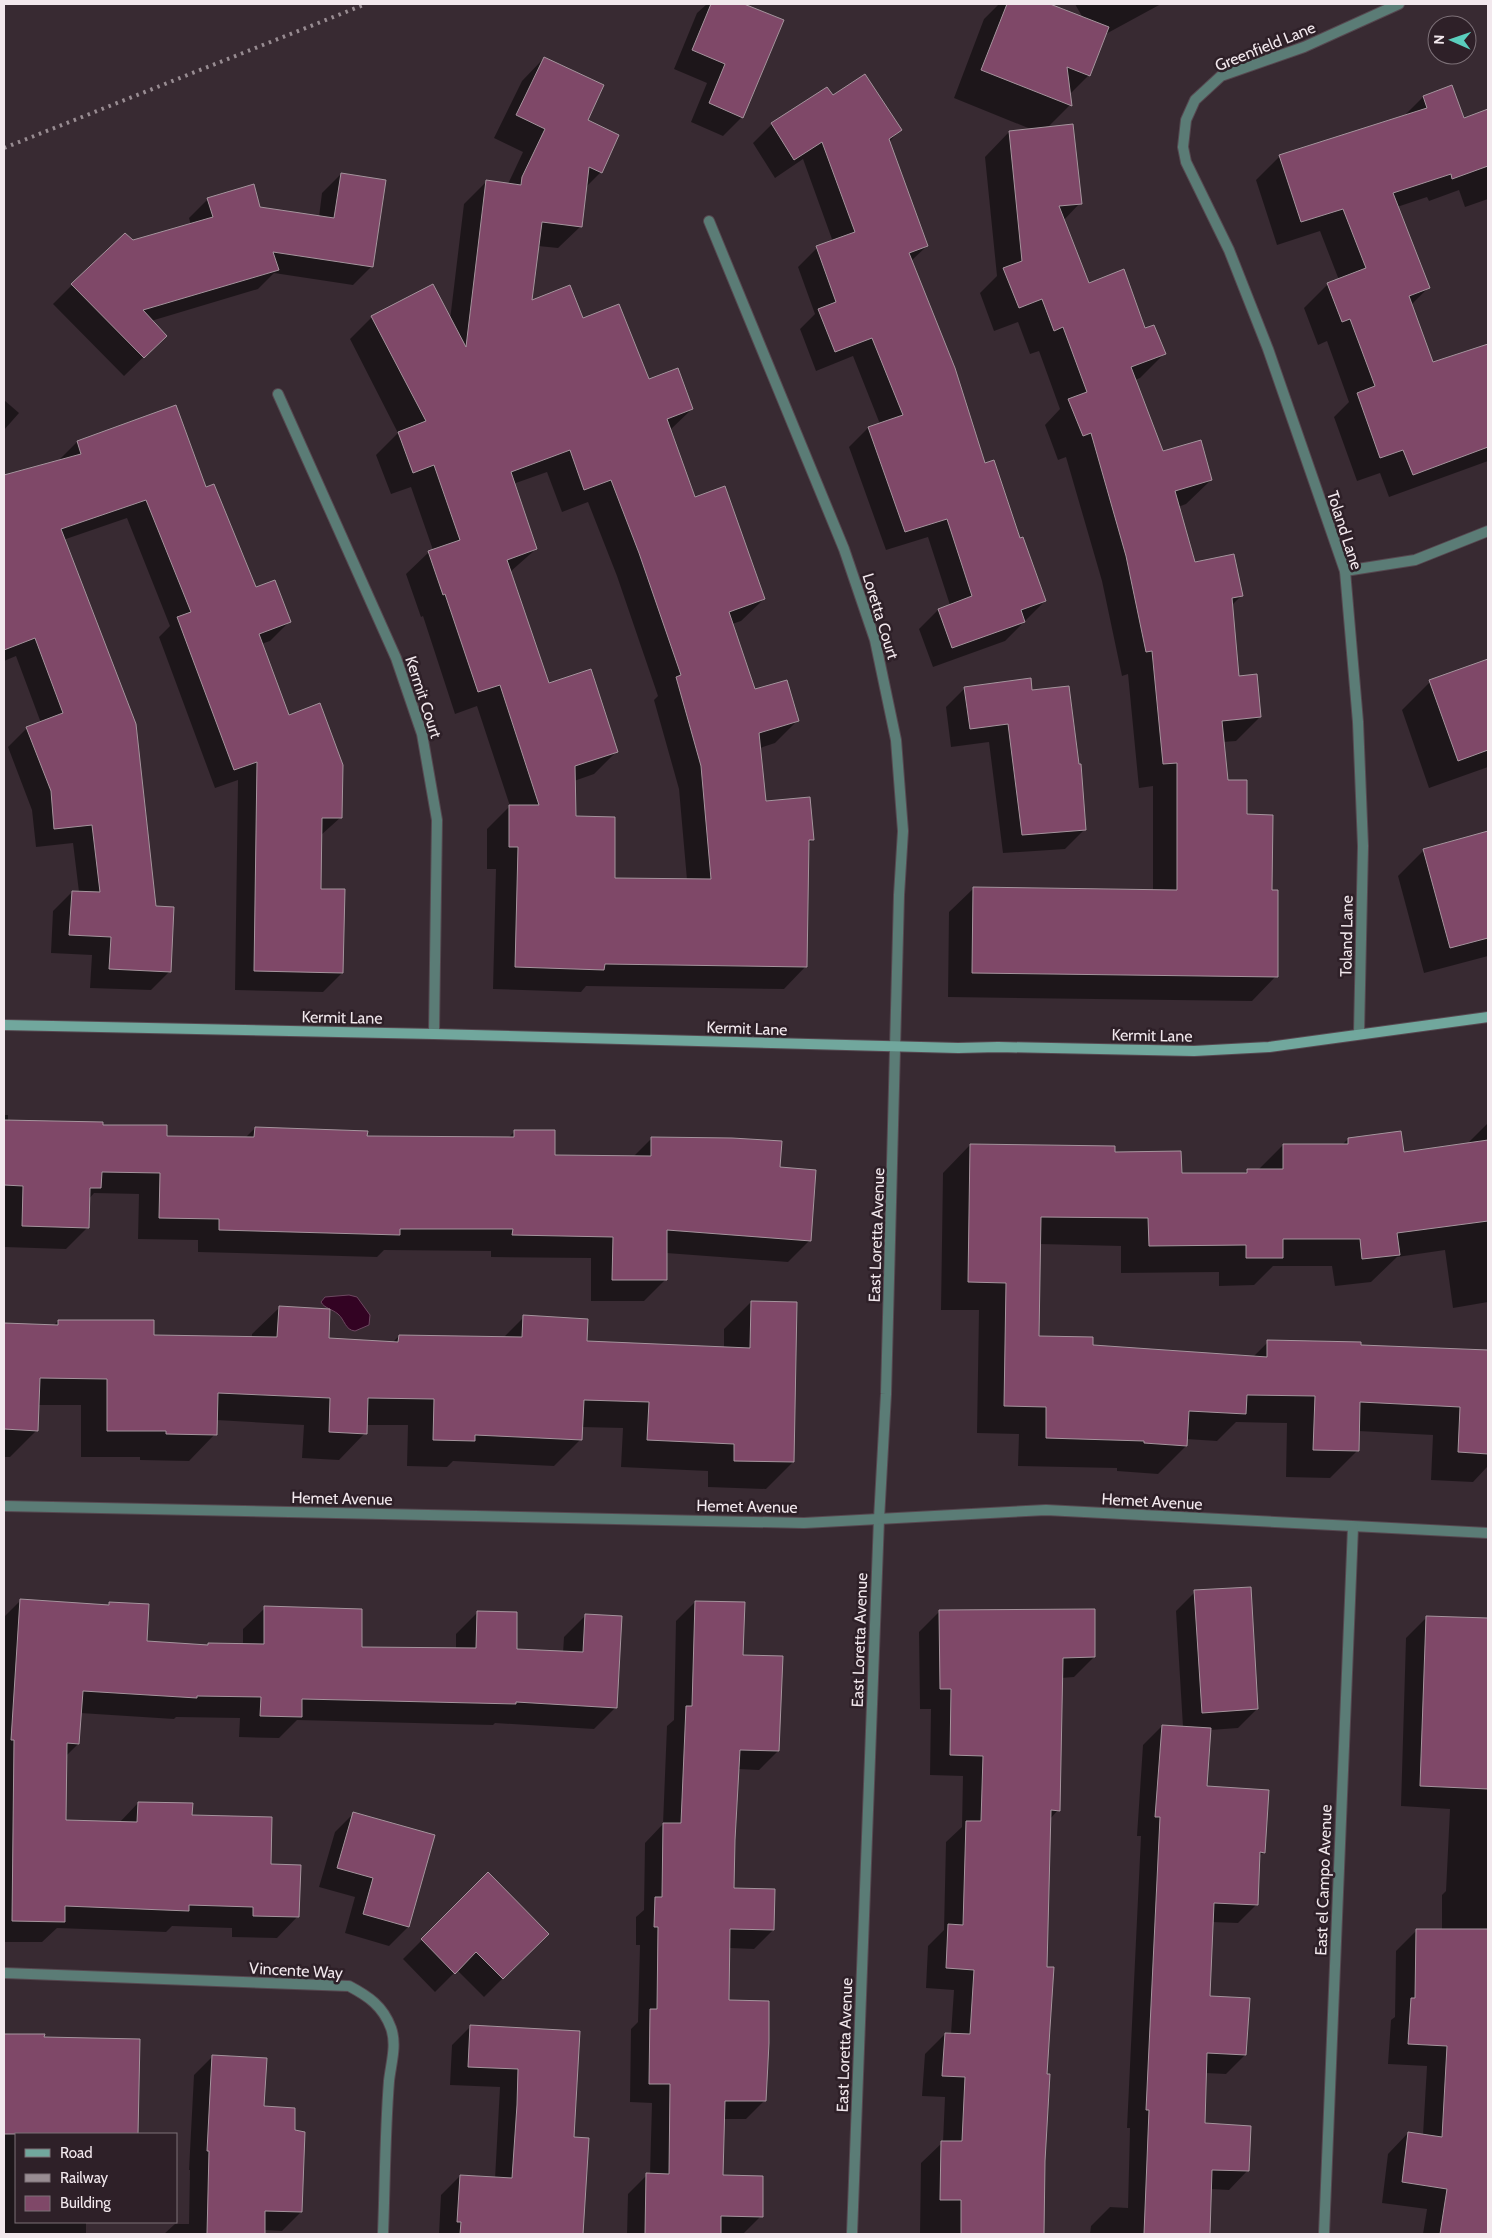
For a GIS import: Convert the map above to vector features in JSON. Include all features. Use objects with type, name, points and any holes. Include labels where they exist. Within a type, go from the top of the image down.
[{"type":"street","name":"Greenfield Lane","points":[[1186,120],[1195,100],[1221,76],[1304,47],[1399,4]]},
{"type":"street","name":"Toland Lane","points":[[1186,120],[1183,147],[1186,162],[1229,250],[1268,349],[1345,571],[1358,722],[1363,846],[1359,1033]]},
{"type":"street","name":"Loretta Court","points":[[709,221],[844,548],[875,640],[896,740],[903,831],[899,894],[896,1047]]},
{"type":"street","name":"Kermit Court","points":[[278,394],[396,658],[422,734],[436,820],[434,1034]]},
{"type":"street","points":[[1345,571],[1416,560],[1488,531]]},
{"type":"street","name":"Kermit Lane","points":[[4,1025],[434,1034],[896,1047],[1194,1050],[1269,1047],[1359,1033],[1488,1017]]},
{"type":"street","name":"East Loretta Avenue","points":[[852,2234],[879,1519],[886,1394],[896,1047]]},
{"type":"street","name":"Hemet Avenue","points":[[4,1506],[794,1522],[1046,1510],[1488,1533]]},
{"type":"street","name":"East el Campo Avenue","points":[[1324,2234],[1353,1527]]},
{"type":"street","name":"Vincente Way","points":[[4,1973],[349,1986],[370,1997],[383,2011],[391,2028],[394,2042],[389,2081],[383,2234]]},
{"type":"shaded area","points":[[349,1295],[357,1297],[370,1315],[369,1325],[355,1331],[349,1329],[338,1314],[324,1306],[321,1302],[325,1297]]},
{"type":"building","points":[[711,4],[744,4],[784,20],[743,118],[709,103],[725,64],[692,50]]},
{"type":"building","points":[[1007,4],[1050,4],[1109,27],[1090,76],[1067,67],[1072,106],[981,70]]},
{"type":"building","points":[[544,57],[604,85],[588,120],[619,135],[602,173],[589,167],[582,227],[542,222],[532,300],[570,285],[583,318],[619,304],[649,379],[678,368],[693,409],[667,419],[695,497],[725,486],[765,599],[729,612],[755,689],[787,680],[799,721],[759,733],[766,801],[810,797],[814,840],[809,840],[807,967],[605,964],[604,970],[515,967],[518,847],[509,847],[509,805],[539,805],[500,685],[478,692],[445,594],[443,595],[428,551],[460,540],[434,465],[413,473],[398,432],[426,421],[371,316],[433,284],[466,347],[486,180],[521,185],[522,177],[545,129],[516,115]],"holes":[[[570,450],[584,490],[611,480],[639,553],[681,675],[676,677],[701,766],[711,879],[615,878],[615,817],[576,816],[575,766],[618,752],[591,669],[549,683],[507,560],[537,549],[511,472]]]},
{"type":"building","points":[[865,74],[902,130],[889,139],[928,246],[909,253],[955,368],[985,463],[994,460],[1020,538],[1023,537],[1046,601],[1021,610],[1025,622],[952,648],[938,609],[972,596],[947,519],[905,532],[868,427],[903,415],[872,338],[835,352],[818,309],[836,302],[816,246],[855,232],[822,142],[794,160],[771,123],[827,87],[833,95]]},
{"type":"building","points":[[1452,85],[1464,118],[1488,109],[1488,166],[1452,179],[1451,174],[1393,193],[1430,288],[1409,296],[1433,362],[1488,344],[1488,447],[1413,475],[1403,450],[1380,458],[1357,393],[1375,386],[1350,319],[1342,322],[1327,283],[1366,268],[1343,209],[1301,222],[1279,155],[1427,108],[1423,96]]},
{"type":"building","points":[[1073,124],[1082,204],[1059,206],[1089,283],[1124,269],[1145,328],[1154,325],[1166,354],[1131,367],[1163,451],[1201,440],[1212,480],[1175,491],[1195,562],[1234,554],[1243,596],[1232,598],[1239,676],[1257,674],[1261,717],[1222,721],[1228,780],[1247,780],[1247,814],[1273,815],[1272,890],[1278,890],[1278,977],[972,973],[973,887],[1177,890],[1177,763],[1163,764],[1152,651],[1146,652],[1126,556],[1091,433],[1083,436],[1068,399],[1087,392],[1063,327],[1054,331],[1042,299],[1019,308],[1003,268],[1022,261],[1009,131]]},
{"type":"building","points":[[341,173],[386,180],[373,267],[273,252],[279,270],[143,310],[167,336],[144,358],[71,284],[125,233],[133,240],[213,217],[207,198],[254,184],[260,207],[334,218]]},
{"type":"building","points":[[176,405],[206,487],[214,484],[256,587],[275,580],[291,622],[259,634],[289,715],[320,703],[343,765],[342,818],[322,818],[321,889],[345,889],[343,973],[254,971],[257,762],[234,770],[177,617],[191,612],[146,500],[61,529],[136,724],[156,906],[174,907],[171,972],[109,969],[111,937],[69,935],[72,891],[100,892],[92,825],[54,829],[51,791],[26,727],[63,713],[35,638],[4,650],[4,475],[81,454],[77,441]]},
{"type":"building","points":[[1488,659],[1488,750],[1458,761],[1429,680]]},
{"type":"building","points":[[1031,678],[1032,690],[1069,686],[1079,764],[1081,764],[1086,830],[1022,835],[1008,724],[970,729],[964,687]]},
{"type":"building","points":[[1488,831],[1488,938],[1450,948],[1423,849]]},
{"type":"building","points":[[4,1120],[103,1122],[103,1125],[167,1125],[167,1136],[254,1137],[255,1127],[368,1131],[367,1136],[514,1137],[514,1130],[555,1130],[555,1155],[651,1156],[651,1137],[782,1141],[780,1167],[816,1170],[811,1241],[667,1230],[667,1280],[612,1280],[613,1237],[512,1235],[513,1229],[400,1229],[400,1235],[219,1230],[219,1219],[159,1218],[160,1173],[102,1172],[101,1188],[90,1188],[89,1228],[22,1226],[23,1186],[4,1185]]},
{"type":"building","points":[[1401,1131],[1404,1152],[1488,1140],[1488,1221],[1397,1233],[1400,1255],[1362,1259],[1360,1239],[1283,1239],[1283,1258],[1246,1258],[1246,1245],[1149,1246],[1148,1218],[1041,1217],[1039,1336],[1093,1337],[1093,1345],[1267,1357],[1267,1340],[1361,1342],[1361,1345],[1488,1350],[1488,1454],[1458,1452],[1460,1407],[1360,1402],[1359,1451],[1313,1450],[1315,1396],[1247,1395],[1246,1414],[1189,1411],[1187,1446],[1144,1443],[1144,1441],[1046,1438],[1046,1407],[1004,1406],[1006,1283],[968,1282],[970,1144],[1115,1146],[1115,1152],[1181,1151],[1182,1173],[1247,1173],[1247,1169],[1283,1169],[1283,1144],[1348,1144],[1348,1138]]},
{"type":"building","points":[[751,1301],[797,1302],[794,1462],[734,1461],[734,1444],[647,1440],[649,1402],[584,1400],[582,1440],[475,1435],[475,1441],[433,1440],[434,1399],[368,1398],[367,1434],[329,1432],[330,1398],[218,1393],[217,1435],[166,1434],[166,1431],[107,1431],[107,1379],[40,1378],[38,1431],[4,1429],[4,1323],[58,1325],[58,1320],[154,1320],[154,1335],[277,1337],[279,1306],[330,1309],[329,1338],[398,1342],[399,1335],[522,1337],[523,1315],[588,1319],[587,1341],[750,1348]]},
{"type":"building","points":[[1251,1587],[1258,1709],[1202,1713],[1194,1590]]},
{"type":"building","points":[[20,1599],[109,1605],[109,1602],[149,1604],[147,1641],[208,1645],[208,1643],[264,1644],[264,1606],[362,1609],[362,1647],[476,1648],[477,1611],[517,1612],[517,1649],[583,1652],[585,1614],[622,1616],[617,1708],[516,1702],[516,1704],[302,1699],[302,1717],[260,1716],[261,1697],[197,1696],[197,1698],[83,1691],[79,1744],[67,1743],[66,1820],[137,1822],[138,1802],[193,1803],[192,1815],[272,1817],[271,1864],[301,1865],[299,1917],[253,1916],[253,1907],[189,1905],[189,1911],[65,1906],[65,1922],[12,1921],[14,1740],[11,1740]]},
{"type":"building","points":[[695,1601],[745,1602],[743,1655],[783,1656],[779,1751],[740,1750],[735,1840],[734,1888],[775,1889],[774,1930],[730,1929],[729,2000],[769,2001],[769,2043],[766,2101],[725,2101],[723,2175],[763,2176],[763,2217],[721,2216],[721,2234],[645,2234],[646,2173],[669,2174],[670,2084],[649,2084],[650,2009],[657,2009],[658,1927],[654,1927],[655,1897],[662,1897],[663,1823],[681,1823],[686,1706],[692,1706]]},
{"type":"building","points":[[1095,1609],[1095,1657],[1063,1658],[1060,1811],[1051,1810],[1047,1967],[1054,1967],[1047,2074],[1050,2074],[1045,2161],[1044,2234],[961,2234],[961,2200],[940,2200],[941,2141],[962,2141],[965,2077],[942,2076],[945,2033],[970,2034],[974,1970],[946,1968],[948,1924],[963,1925],[966,1821],[981,1821],[983,1756],[950,1755],[951,1689],[940,1689],[939,1610]]},
{"type":"building","points":[[1426,1616],[1488,1618],[1488,1789],[1420,1786]]},
{"type":"building","points":[[1162,1725],[1211,1728],[1207,1786],[1269,1790],[1265,1853],[1260,1852],[1258,1905],[1214,1903],[1210,1996],[1250,1998],[1246,2055],[1207,2053],[1205,2123],[1251,2126],[1249,2171],[1212,2170],[1210,2234],[1144,2234],[1149,2110],[1146,2110],[1160,1817],[1155,1817]]},
{"type":"building","points":[[353,1812],[435,1835],[409,1927],[363,1914],[373,1878],[337,1868]]},
{"type":"building","points":[[488,1872],[549,1934],[503,1979],[476,1952],[455,1974],[421,1939]]},
{"type":"building","points":[[1416,1929],[1488,1929],[1488,2234],[1440,2234],[1447,2189],[1402,2182],[1408,2132],[1442,2137],[1447,2046],[1408,2044],[1411,1998],[1415,1998]]},
{"type":"building","points":[[470,2025],[580,2031],[574,2137],[589,2138],[583,2234],[460,2234],[461,2222],[457,2222],[460,2175],[512,2178],[517,2105],[518,2069],[468,2067]]},
{"type":"building","points":[[4,2034],[45,2034],[44,2037],[140,2039],[138,2133],[4,2134]]},
{"type":"building","points":[[212,2055],[267,2058],[264,2106],[295,2108],[295,2130],[305,2132],[302,2212],[265,2211],[265,2234],[207,2234],[209,2151],[207,2151]]},
{"type":"railway","points":[[4,148],[366,4]]}]
